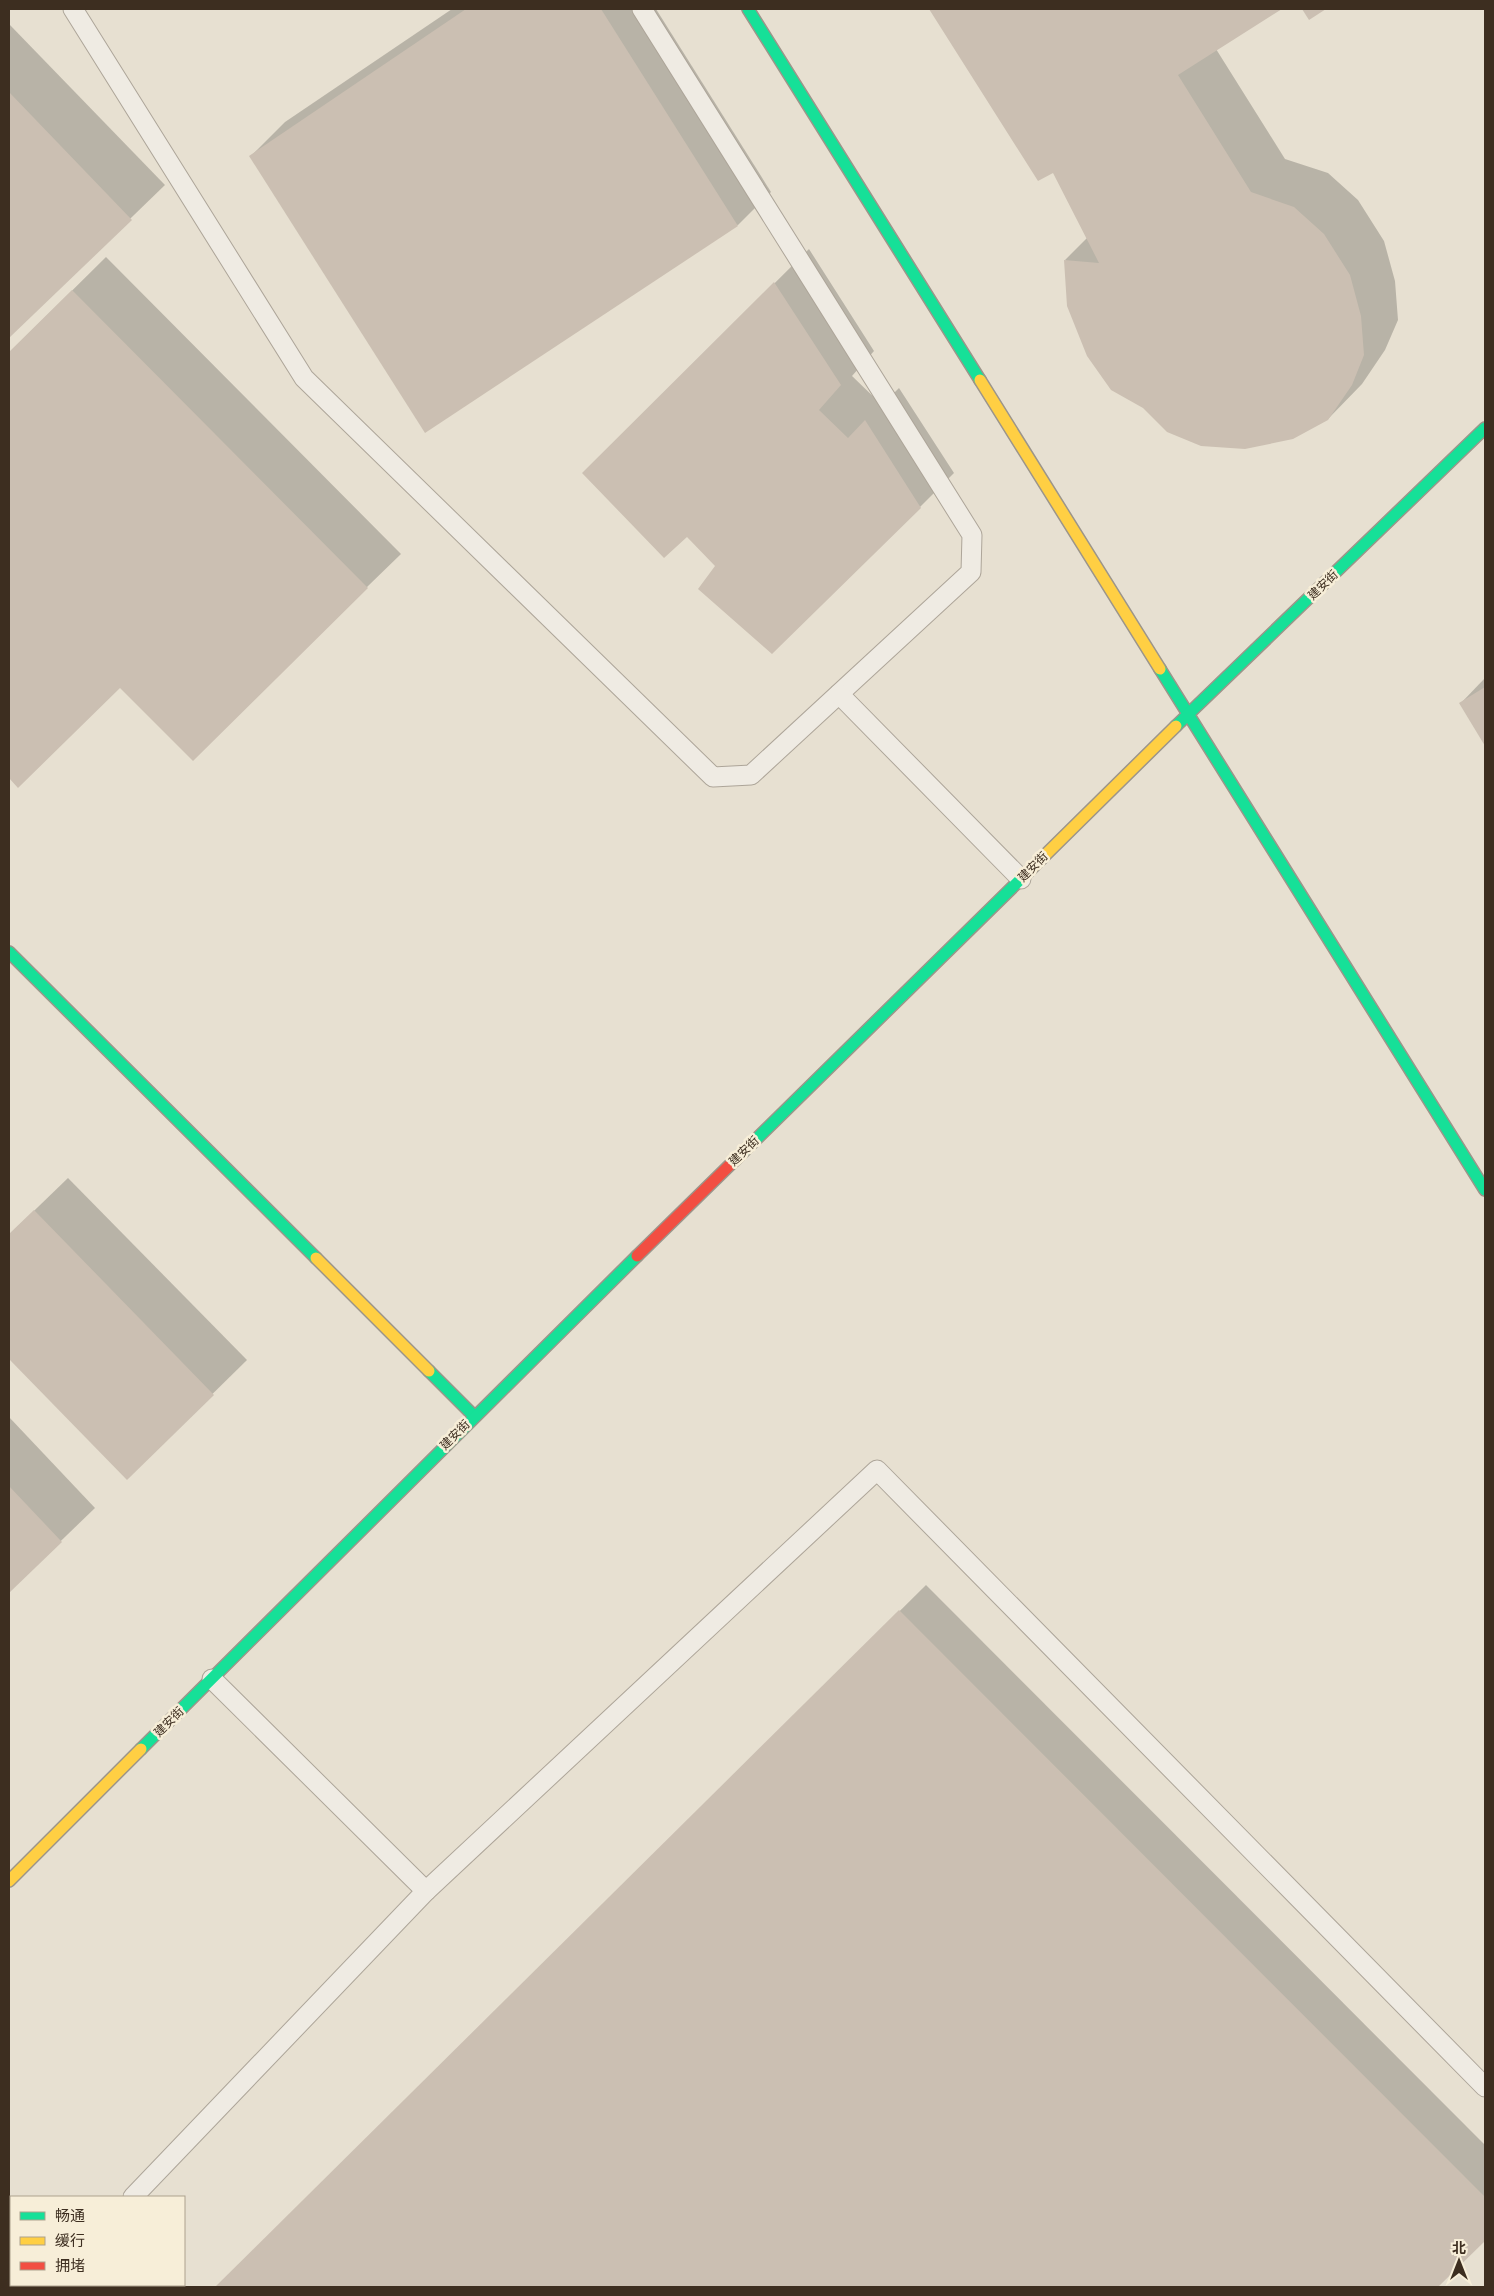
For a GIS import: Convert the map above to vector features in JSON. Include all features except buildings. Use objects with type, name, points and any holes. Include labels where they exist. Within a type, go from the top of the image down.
[{"type":"street","points":[[748,9],[1485,1190]]},
{"type":"street","name":"建安街","points":[[9,1881],[474,1416],[1187,715],[1485,428]]},
{"type":"street","points":[[9,952],[474,1416]]},
{"type":"lane","points":[[73,9],[304,378],[713,777],[751,775],[971,572],[972,535],[642,9]]},
{"type":"lane","points":[[839,694],[1021,878]]},
{"type":"lane","points":[[134,2196],[426,1891],[877,1470],[1485,2087]]},
{"type":"lane","points":[[212,1679],[426,1891]]},
{"type":"traffic: fast","points":[[748,9],[980,380]]},
{"type":"traffic: fast","points":[[1176,726],[1485,428]]},
{"type":"traffic: fast","points":[[1160,669],[1485,1190]]},
{"type":"traffic: fast","points":[[736,1159],[1029,871]]},
{"type":"traffic: fast","points":[[9,952],[316,1258]]},
{"type":"traffic: fast","points":[[141,1749],[637,1256]]},
{"type":"traffic: fast","points":[[429,1371],[474,1416]]},
{"type":"traffic: slow","points":[[980,380],[1160,669]]},
{"type":"traffic: slow","points":[[1029,871],[1176,726]]},
{"type":"traffic: slow","points":[[316,1258],[429,1371]]},
{"type":"traffic: slow","points":[[9,1881],[141,1749]]},
{"type":"traffic: jam","points":[[637,1256],[736,1159]]}]
